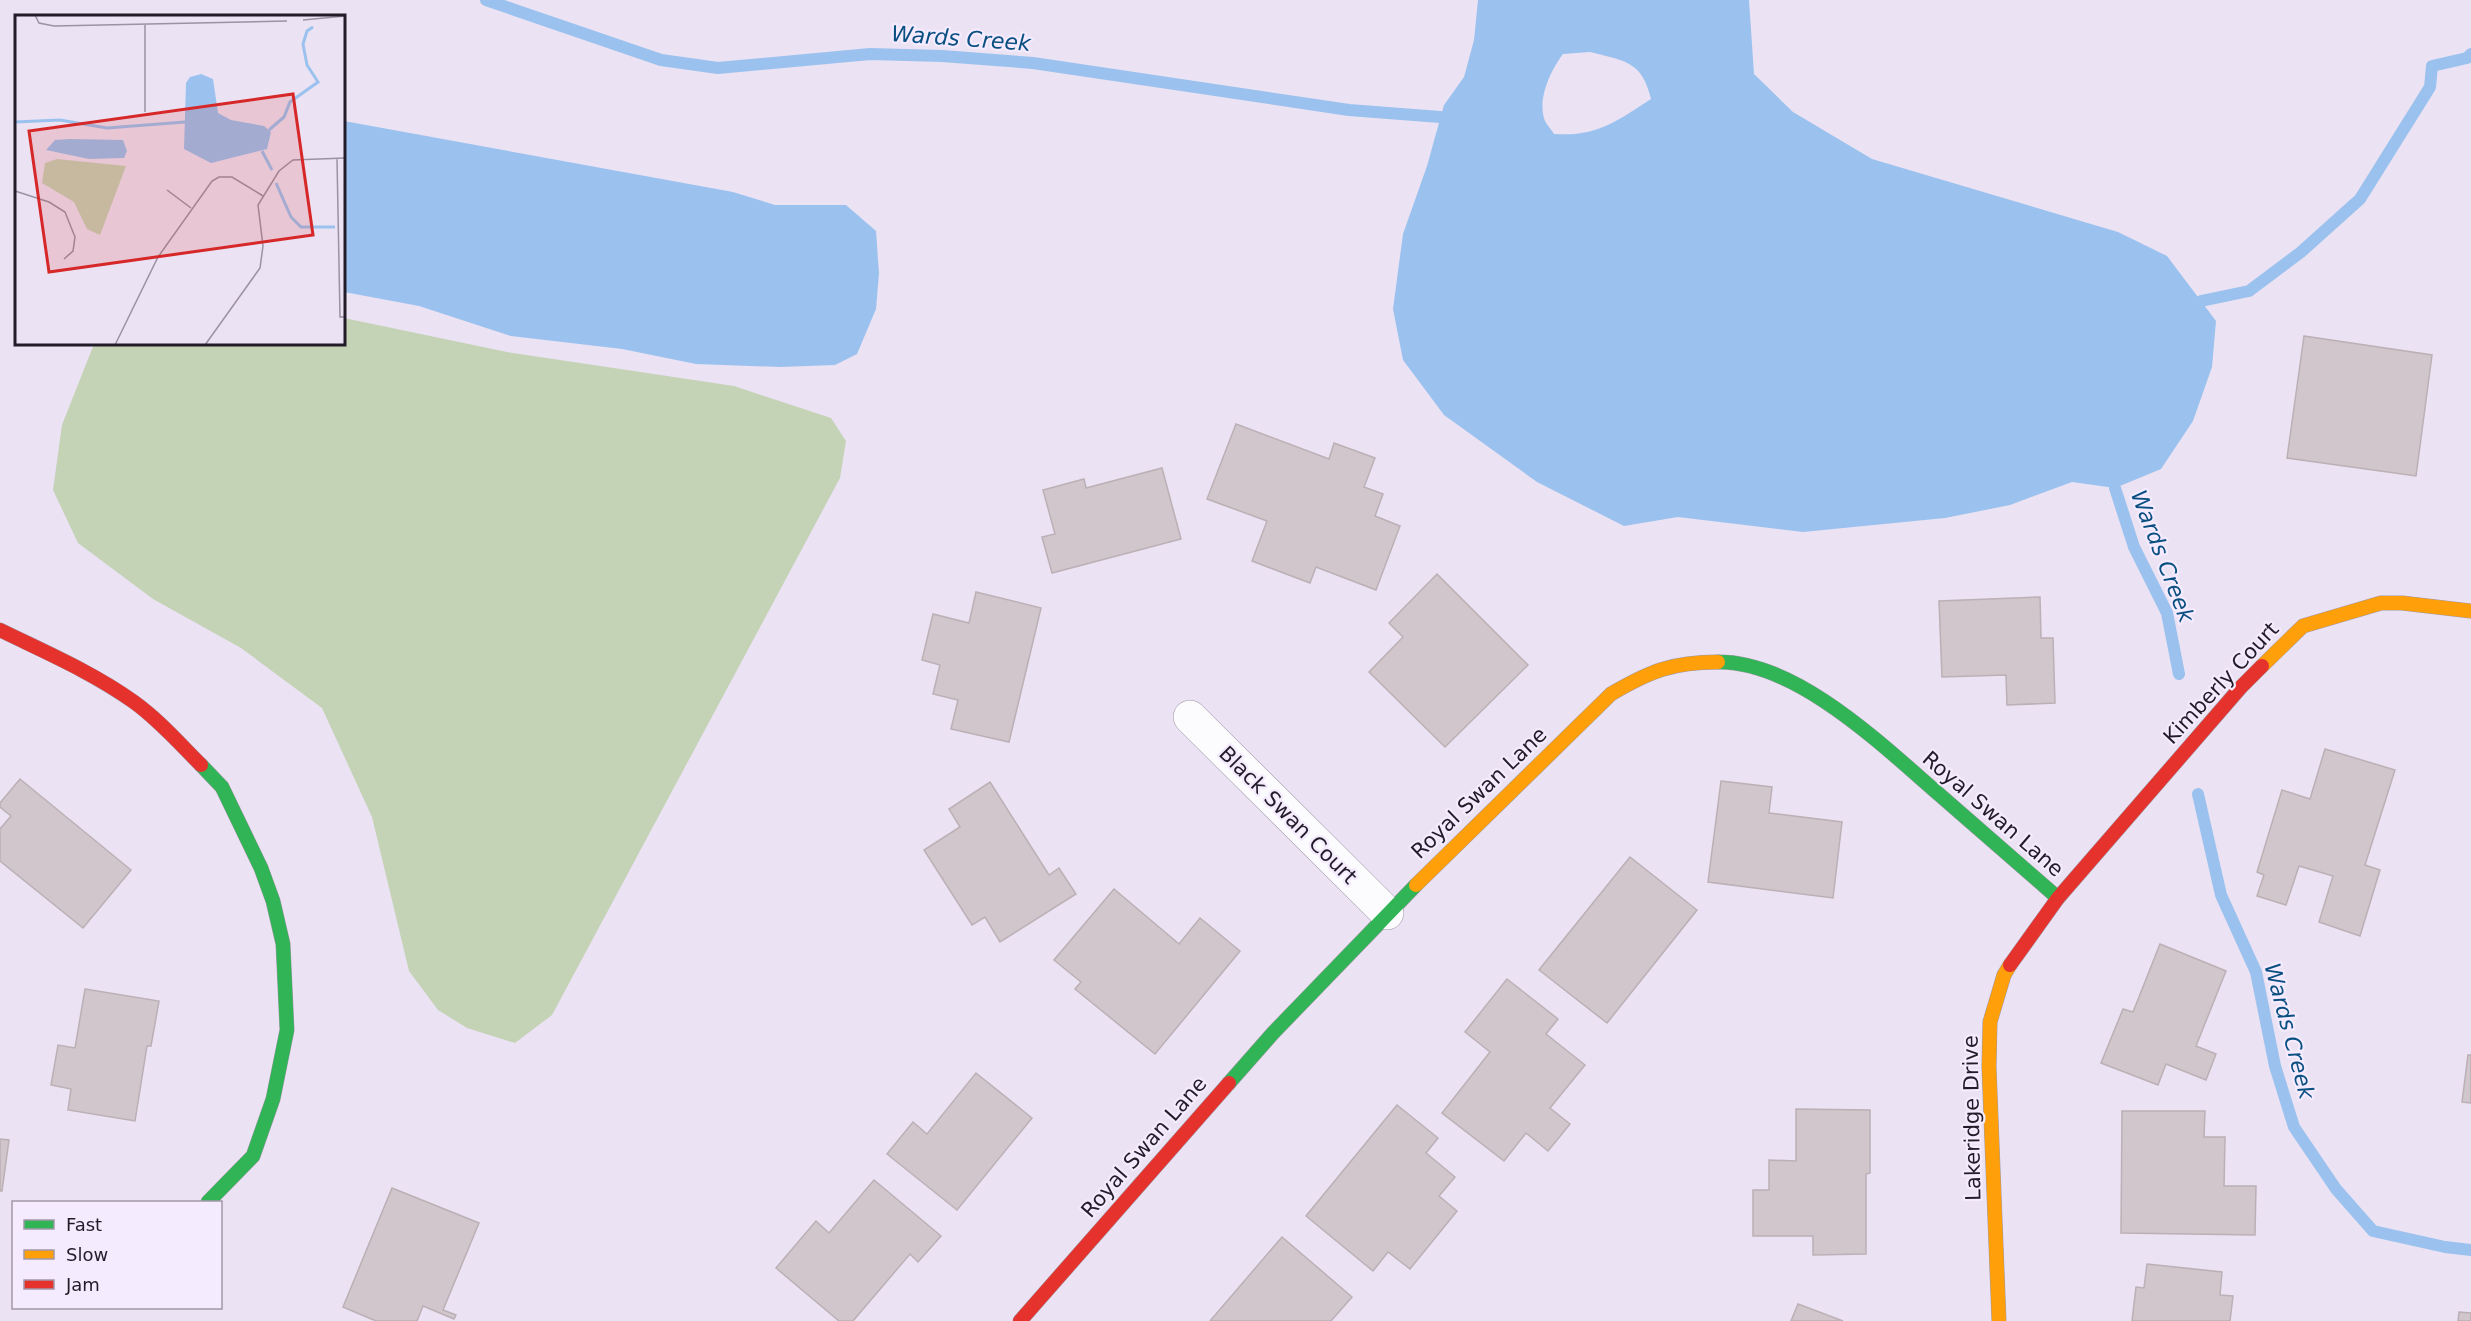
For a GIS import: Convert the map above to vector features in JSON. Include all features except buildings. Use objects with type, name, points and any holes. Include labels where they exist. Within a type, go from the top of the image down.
[{"type":"street","name":"Kimberly Court","points":[[2058,898],[2241,687],[2303,626],[2381,603],[2402,603],[2471,611]]},
{"type":"street","points":[[0,630],[93,675],[159,722],[222,787],[269,890],[283,944],[286,976],[286,1030],[273,1099],[253,1156],[210,1201]]},
{"type":"street","name":"Royal Swan Lane","points":[[1020,1321],[1273,1033],[1387,913],[1611,694],[1649,672],[1684,662],[1715,661],[1745,665],[1800,685],[1831,704],[1864,729],[2058,898]]},
{"type":"street","name":"Black Swan Court","points":[[1190,717],[1387,913]]},
{"type":"street","name":"Lakeridge Drive","points":[[1999,1321],[1989,1067],[1990,1022],[2004,975],[2014,956],[2058,898]]},
{"type":"green space","points":[[345,318],[507,352],[734,386],[831,418],[846,441],[840,478],[552,1015],[515,1043],[467,1028],[438,1010],[409,971],[372,817],[322,708],[241,648],[153,599],[78,543],[53,490],[62,425],[94,345],[345,345]]},
{"type":"water","points":[[1478,0],[1749,0],[1754,74],[1793,112],[1872,159],[2118,232],[2167,256],[2216,321],[2212,367],[2193,421],[2161,469],[2115,488],[2072,482],[2010,505],[1945,518],[1803,532],[1678,517],[1624,526],[1537,482],[1444,415],[1403,360],[1393,309],[1403,234],[1427,166],[1444,105],[1464,77],[1474,40]],"holes":[[[1590,52],[1622,61],[1637,70],[1643,77],[1651,99],[1617,121],[1595,130],[1583,133],[1554,134],[1545,120],[1543,110],[1544,93],[1550,76],[1563,54]]]},
{"type":"water","points":[[345,121],[733,192],[775,205],[846,205],[876,231],[879,273],[876,309],[857,354],[835,365],[780,367],[696,364],[622,349],[511,336],[419,306],[345,292]]},
{"type":"waterway","name":"Wards Creek","points":[[486,0],[661,60],[718,68],[870,54],[942,56],[1033,63],[1349,110],[1440,117]]},
{"type":"waterway","name":"Wards Creek","points":[[2201,301],[2249,291],[2301,252],[2360,199],[2430,87],[2432,66],[2467,58],[2471,54]]},
{"type":"waterway","name":"Wards Creek","points":[[2115,488],[2134,547],[2167,613],[2179,674]]},
{"type":"waterway","name":"Wards Creek","points":[[2198,794],[2221,895],[2256,972],[2275,1066],[2294,1127],[2336,1189],[2373,1231],[2445,1247],[2471,1250]]},
{"type":"traffic: fast","points":[[1718,662],[1748,665],[1778,676],[1838,710],[1893,754],[2058,898]]},
{"type":"traffic: fast","points":[[201,765],[222,787],[261,868],[273,901],[283,944],[287,1030],[273,1099],[253,1156],[209,1201]]},
{"type":"traffic: fast","points":[[1229,1083],[1273,1033],[1416,885]]},
{"type":"traffic: slow","points":[[2262,666],[2303,626],[2381,603],[2402,603],[2471,611]]},
{"type":"traffic: slow","points":[[1416,885],[1611,694],[1662,669],[1702,662],[1718,662]]},
{"type":"traffic: slow","points":[[1999,1321],[1989,1067],[1990,1022],[2004,975],[2010,965]]},
{"type":"traffic: jam","points":[[0,630],[68,663],[118,691],[152,716],[201,765]]},
{"type":"traffic: jam","points":[[2010,965],[2058,898],[2241,687],[2262,666]]},
{"type":"traffic: jam","points":[[1020,1321],[1229,1083]]}]
